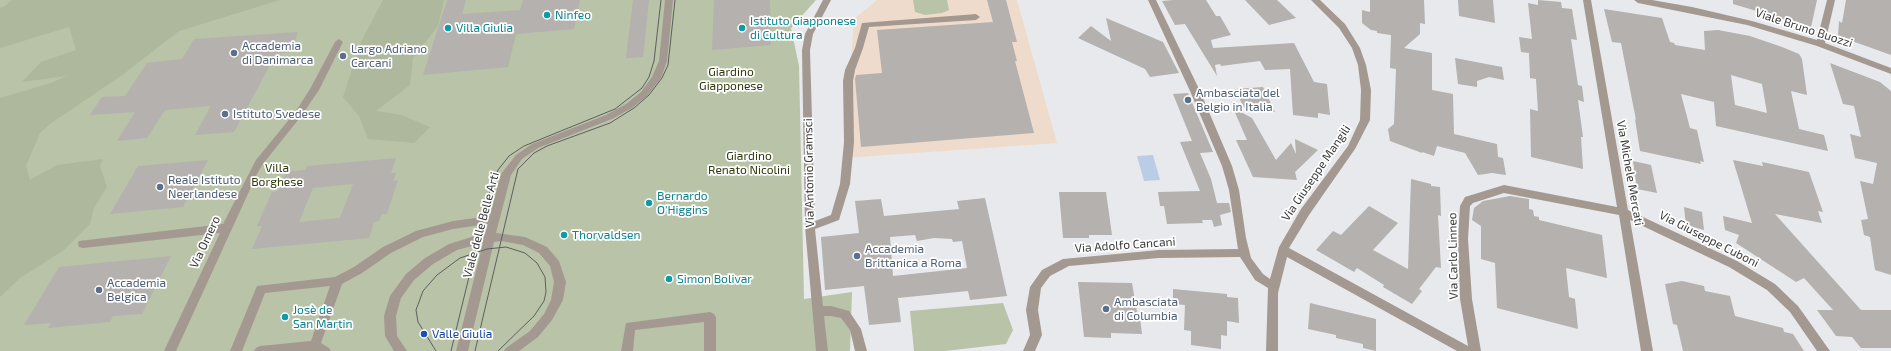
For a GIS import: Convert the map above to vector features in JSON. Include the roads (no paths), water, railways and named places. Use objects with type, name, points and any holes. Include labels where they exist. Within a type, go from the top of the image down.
[{"type":"street","name":"Viale delle Belle Arti","points":[[462,351],[506,174],[523,154],[542,142],[609,117],[635,102],[648,89],[656,78],[663,61],[669,0]]},
{"type":"street","name":"Via Antonio Gramsci","points":[[822,351],[810,227],[806,45],[810,30],[827,0]]},
{"type":"street","points":[[1152,0],[1195,91],[1227,166],[1234,190],[1244,254],[1253,272],[1273,286]]},
{"type":"street","name":"Via Giuseppe Mangili","points":[[1272,351],[1271,299],[1283,250],[1306,212],[1352,147],[1365,120],[1366,90],[1362,65],[1356,48],[1342,26],[1315,0]]},
{"type":"street","name":"Via Michele Mercati","points":[[1587,0],[1647,351]]},
{"type":"street","name":"Viale Bruno Buozzi","points":[[1638,0],[1728,18],[1820,44],[1891,70]]},
{"type":"street","points":[[1820,44],[1831,0]]},
{"type":"street","points":[[810,227],[835,217],[845,184],[849,142],[848,81],[850,70],[859,48],[865,25],[976,17]]},
{"type":"street","name":"Via Omero","points":[[170,351],[226,228],[259,162],[299,112],[314,90],[339,42]]},
{"type":"street","name":"Via Carlo Linneo","points":[[1475,351],[1466,299],[1463,239],[1466,202],[1492,192],[1510,190],[1623,212]]},
{"type":"street","name":"Via Giuseppe Cuboni","points":[[1623,212],[1734,264],[1770,287],[1794,309],[1824,351]]},
{"type":"street","points":[[236,351],[261,289],[337,281],[358,270],[387,250],[412,237],[442,228],[495,219]]},
{"type":"street","points":[[83,244],[226,228]]},
{"type":"street","points":[[402,351],[396,345],[389,327],[392,307],[402,287],[418,268],[440,253],[465,243],[490,238],[514,238],[535,244],[550,256],[558,272],[559,292],[557,300],[548,317],[534,334],[510,351]]},
{"type":"street","points":[[1283,250],[1467,351]]},
{"type":"street","name":"Via Adolfo Cancani","points":[[1029,351],[1036,335],[1032,310],[1036,287],[1046,273],[1067,262],[1159,254],[1244,254]]},
{"type":"street","points":[[260,351],[320,348],[337,281]]},
{"type":"street","points":[[819,311],[831,310],[845,314],[855,329],[862,351]]},
{"type":"street","points":[[627,351],[630,326],[710,317],[710,351]]},
{"type":"water","points":[[1153,155],[1160,180],[1144,181],[1137,156]]},
{"type":"tram line","points":[[475,253],[491,186],[498,170],[509,156],[524,146],[615,109],[642,88],[649,77],[654,61],[661,0]]},
{"type":"tram line","points":[[499,248],[518,169],[534,153],[547,146],[610,123],[634,108],[649,95],[662,78],[668,65],[675,0]]},
{"type":"tram line","points":[[498,351],[534,316],[544,301],[546,292],[545,277],[537,263],[525,253],[506,247],[499,248]]},
{"type":"tram line","points":[[475,253],[487,249],[499,248]]},
{"type":"tram line","points":[[475,351],[499,248]]},
{"type":"tram line","points":[[436,351],[418,322],[416,310],[423,291],[437,275],[460,258],[475,253]]},
{"type":"tram line","points":[[451,351],[475,253]]},
{"type":"place","name":"Ninfeo","points":[[547,15]]},
{"type":"place","name":"Villa Giulia","points":[[448,28]]},
{"type":"place","name":"Istituto Giapponese di Cultura","points":[[742,28]]},
{"type":"place","name":"Accademia di Danimarca","points":[[234,53]]},
{"type":"place","name":"Largo Adriano Carcani","points":[[343,56]]},
{"type":"place","name":"Ambasciata del Belgio in Italia","points":[[1188,100]]},
{"type":"place","name":"Istituto Svedese","points":[[225,114]]},
{"type":"place","name":"Reale Istituto Neerlandese","points":[[160,187]]},
{"type":"place","name":"Bernardo O'Higgins","points":[[649,203]]},
{"type":"place","name":"Thorvaldsen","points":[[564,235]]},
{"type":"place","name":"Accademia Brittanica a Roma","points":[[857,256]]},
{"type":"place","name":"Simon Bolivar","points":[[669,279]]},
{"type":"place","name":"Accademia Belgica","points":[[99,290]]},
{"type":"place","name":"Ambasciata di Columbia","points":[[1106,309]]},
{"type":"place","name":"Josè de San Martin","points":[[285,317]]},
{"type":"place","name":"Valle Giulia","points":[[424,334]]},
{"type":"park label","name":"Giardino Giapponese","points":[[731,79]]},
{"type":"park label","name":"Giardino Renato Nicolini","points":[[749,163]]},
{"type":"park label","name":"Villa Borghese","points":[[277,175]]}]
